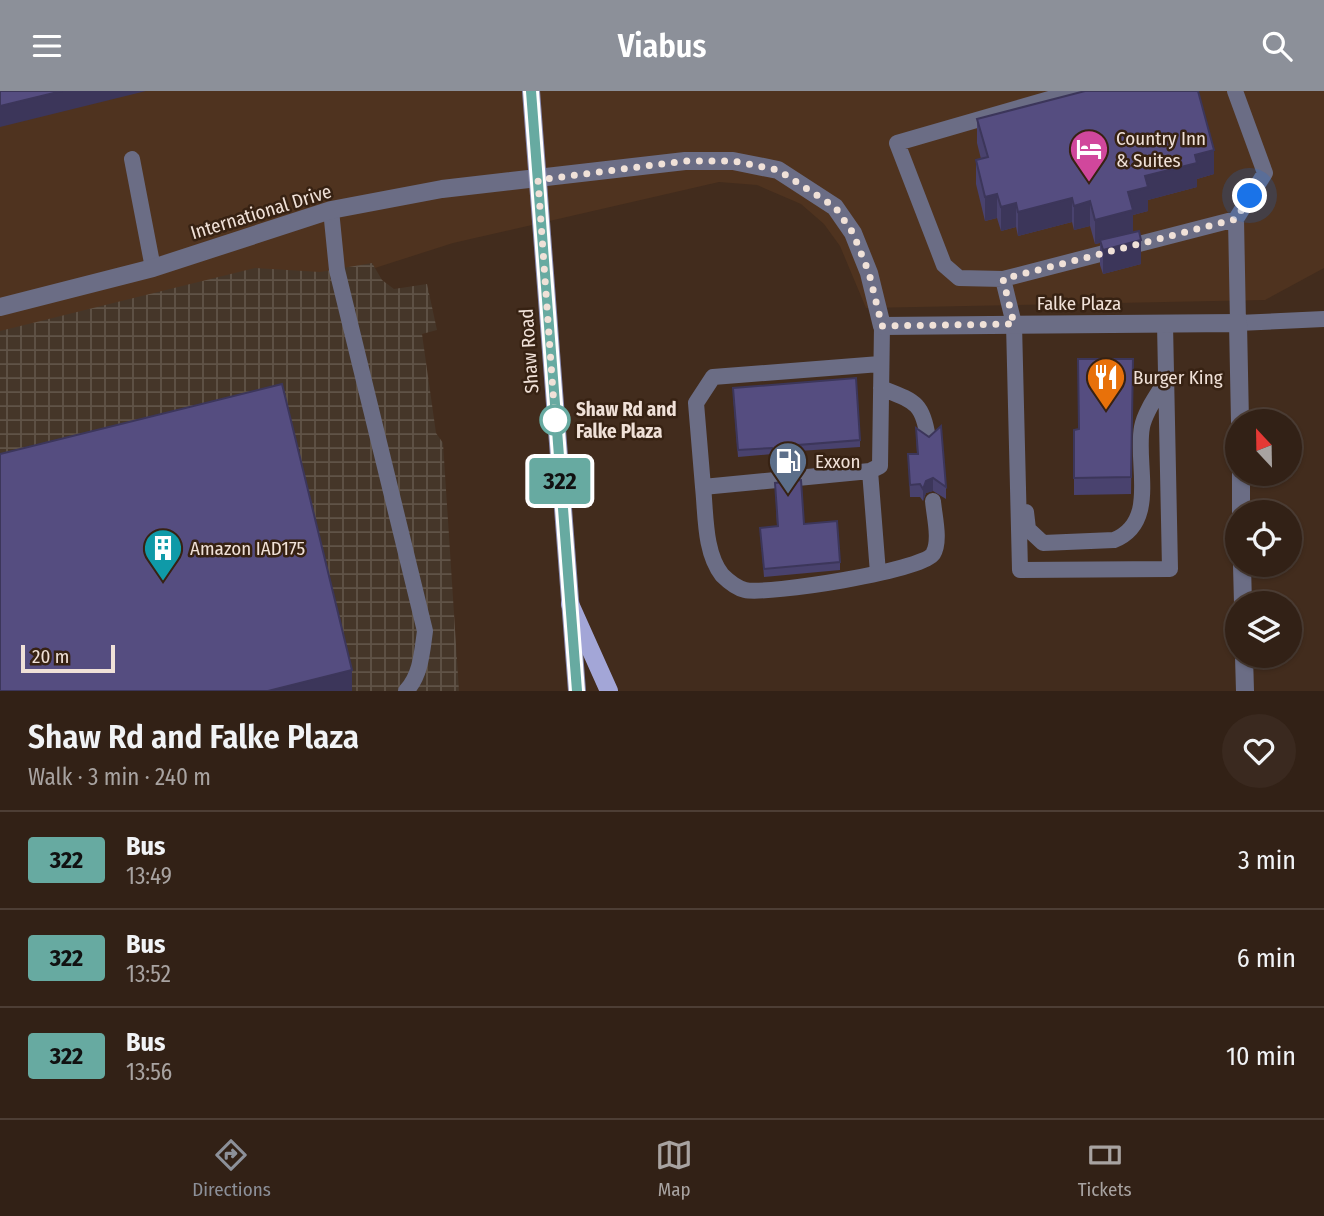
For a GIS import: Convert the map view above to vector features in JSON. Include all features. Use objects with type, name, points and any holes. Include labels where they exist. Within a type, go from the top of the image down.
[{"type":"main road","name":"Shaw Road","points":[[531,91],[577,691]]},
{"type":"main road","points":[[570,604],[609,691]]},
{"type":"street","points":[[538,180],[685,161],[733,161],[778,170],[835,207],[853,233],[869,273],[882,326]]},
{"type":"street","name":"International Drive","points":[[0,307],[153,268],[331,210],[442,189],[538,180]]},
{"type":"street","points":[[1238,323],[1240,409]]},
{"type":"street","name":"Falke Plaza","points":[[882,326],[1238,323]]},
{"type":"street","points":[[1244,668],[1245,691]]},
{"type":"lane","points":[[1077,91],[897,143],[944,265],[959,278],[1003,279],[1236,219]]},
{"type":"lane","points":[[1235,91],[1265,173],[1236,219],[1238,323],[1324,320]]},
{"type":"lane","points":[[132,159],[153,268]]},
{"type":"lane","points":[[331,210],[337,270],[425,631],[421,661],[413,683],[406,691]]},
{"type":"lane","points":[[1003,279],[1014,324],[1020,570],[1170,569],[1165,324]]},
{"type":"lane","points":[[703,487],[870,471],[880,466],[883,449],[880,364],[882,326]]},
{"type":"lane","points":[[880,364],[713,377],[696,404],[712,557],[723,575],[745,590],[842,582],[922,563],[933,554],[933,501]]},
{"type":"lane","points":[[1016,411],[1024,438],[1028,530],[1034,538],[1043,543],[1114,540],[1124,536],[1139,515],[1142,427],[1167,379]]},
{"type":"lane","points":[[881,388],[911,400],[925,415],[928,439]]},
{"type":"lane","points":[[870,471],[878,573]]},
{"type":"shaded area","points":[[0,91],[1324,91],[1324,268],[1265,300],[866,308],[840,246],[824,224],[801,204],[757,185],[719,182],[453,243],[0,388]]},
{"type":"shaded area","points":[[372,263],[382,280],[394,289],[427,284],[437,330],[422,334],[436,433],[443,443],[459,691],[0,691],[0,331],[255,268],[320,272]]},
{"type":"building","points":[[0,91],[62,91],[0,106]]},
{"type":"building","name":"Country Inn & Suites","points":[[1085,91],[1198,91],[1214,150],[1195,155],[1197,163],[1145,176],[1148,187],[1128,192],[1133,210],[1095,220],[1090,201],[1074,206],[1072,198],[1018,212],[1016,203],[1001,207],[997,194],[985,197],[976,160],[988,157],[977,119]]},
{"type":"building","points":[[1139,231],[1141,240],[1103,250],[1100,240]]},
{"type":"building","name":"Burger King","points":[[1078,359],[1133,359],[1131,477],[1074,478],[1074,430],[1079,429]]},
{"type":"building","name":"Exxon","points":[[856,378],[860,440],[798,445],[799,461],[773,463],[772,448],[738,450],[733,388]]},
{"type":"building","name":"Amazon IAD175","points":[[282,384],[352,670],[268,691],[0,691],[0,454]]},
{"type":"building","points":[[941,426],[946,487],[933,478],[926,481],[923,489],[920,484],[910,485],[908,454],[918,454],[916,428],[929,437]]},
{"type":"building","points":[[801,480],[804,524],[837,521],[840,562],[764,569],[760,528],[778,526],[775,483]]},
{"type":"bus line","name":"322","points":[[531,91],[564,550],[577,691]]},
{"type":"place","name":"Country Inn & Suites","points":[[1089,183]]},
{"type":"place","name":"Burger King","points":[[1106,411]]},
{"type":"place","name":"Shaw Rd and Falke Plaza","points":[[555,420]]},
{"type":"place","name":"Exxon","points":[[788,495]]},
{"type":"place","name":"Amazon IAD175","points":[[163,582]]},
{"type":"route","points":[[555,420],[538,180],[685,161],[733,161],[778,170],[835,207],[853,233],[869,273],[882,326],[1014,324],[1003,279],[1236,219],[1250,196]]}]
